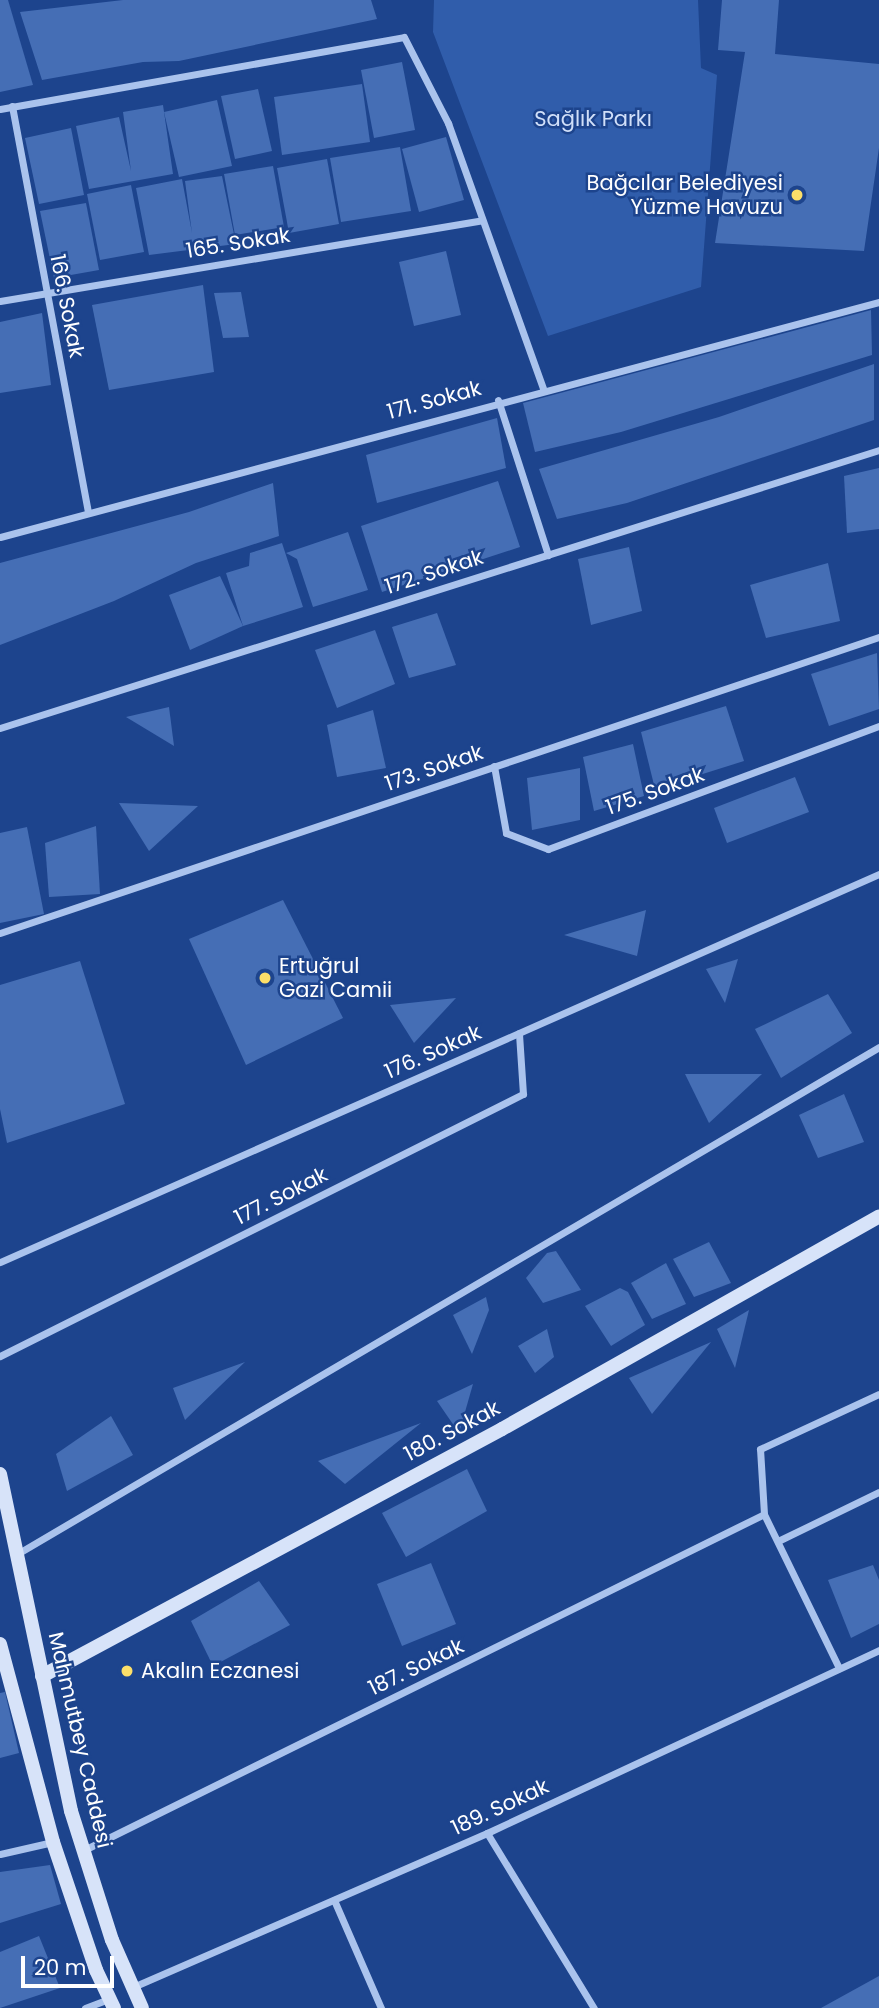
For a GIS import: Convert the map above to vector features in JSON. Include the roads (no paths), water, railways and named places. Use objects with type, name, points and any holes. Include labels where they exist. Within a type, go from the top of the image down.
[{"type":"main road","name":"180. Sokak","points":[[42,1676],[502,1429],[879,1217]]},
{"type":"main road","name":"Mahmutbey Caddesi","points":[[0,1474],[42,1676],[83,1850],[142,2008]]},
{"type":"main road","points":[[0,1644],[5,1680],[53,1842],[112,2003]]},
{"type":"street","points":[[0,109],[404,37],[448,123],[543,388]]},
{"type":"street","name":"166. Sokak","points":[[12,106],[88,513]]},
{"type":"street","name":"165. Sokak","points":[[0,301],[482,220]]},
{"type":"street","name":"171. Sokak","points":[[0,537],[498,400],[879,302]]},
{"type":"street","points":[[498,400],[548,555]]},
{"type":"street","name":"172. Sokak","points":[[0,728],[879,450]]},
{"type":"street","name":"173. Sokak","points":[[0,933],[879,637]]},
{"type":"street","name":"175. Sokak","points":[[494,766],[506,833],[548,849],[879,726]]},
{"type":"street","name":"176. Sokak","points":[[0,1262],[879,874]]},
{"type":"street","name":"177. Sokak","points":[[0,1356],[523,1094],[519,1033]]},
{"type":"street","points":[[17,1554],[879,1047]]},
{"type":"street","points":[[839,1668],[780,1541],[764,1514],[760,1450],[879,1394]]},
{"type":"street","points":[[780,1541],[879,1492]]},
{"type":"street","name":"187. Sokak","points":[[83,1850],[764,1514]]},
{"type":"street","name":"189. Sokak","points":[[133,1987],[487,1833],[879,1650]]},
{"type":"street","points":[[487,1833],[594,2008]]},
{"type":"street","points":[[0,1854],[53,1842]]},
{"type":"street","points":[[334,1900],[381,2008]]},
{"type":"street","points":[[85,2008],[112,2003]]},
{"type":"place","name":"Bağcılar Belediyesi Yüzme Havuzu","points":[[797,195]]},
{"type":"place","name":"Ertuğrul Gazi Camii","points":[[265,978]]},
{"type":"place","name":"Akalın Eczanesi","points":[[127,1671]]},
{"type":"park label","name":"Sağlık Parkı","points":[[593,119]]}]
